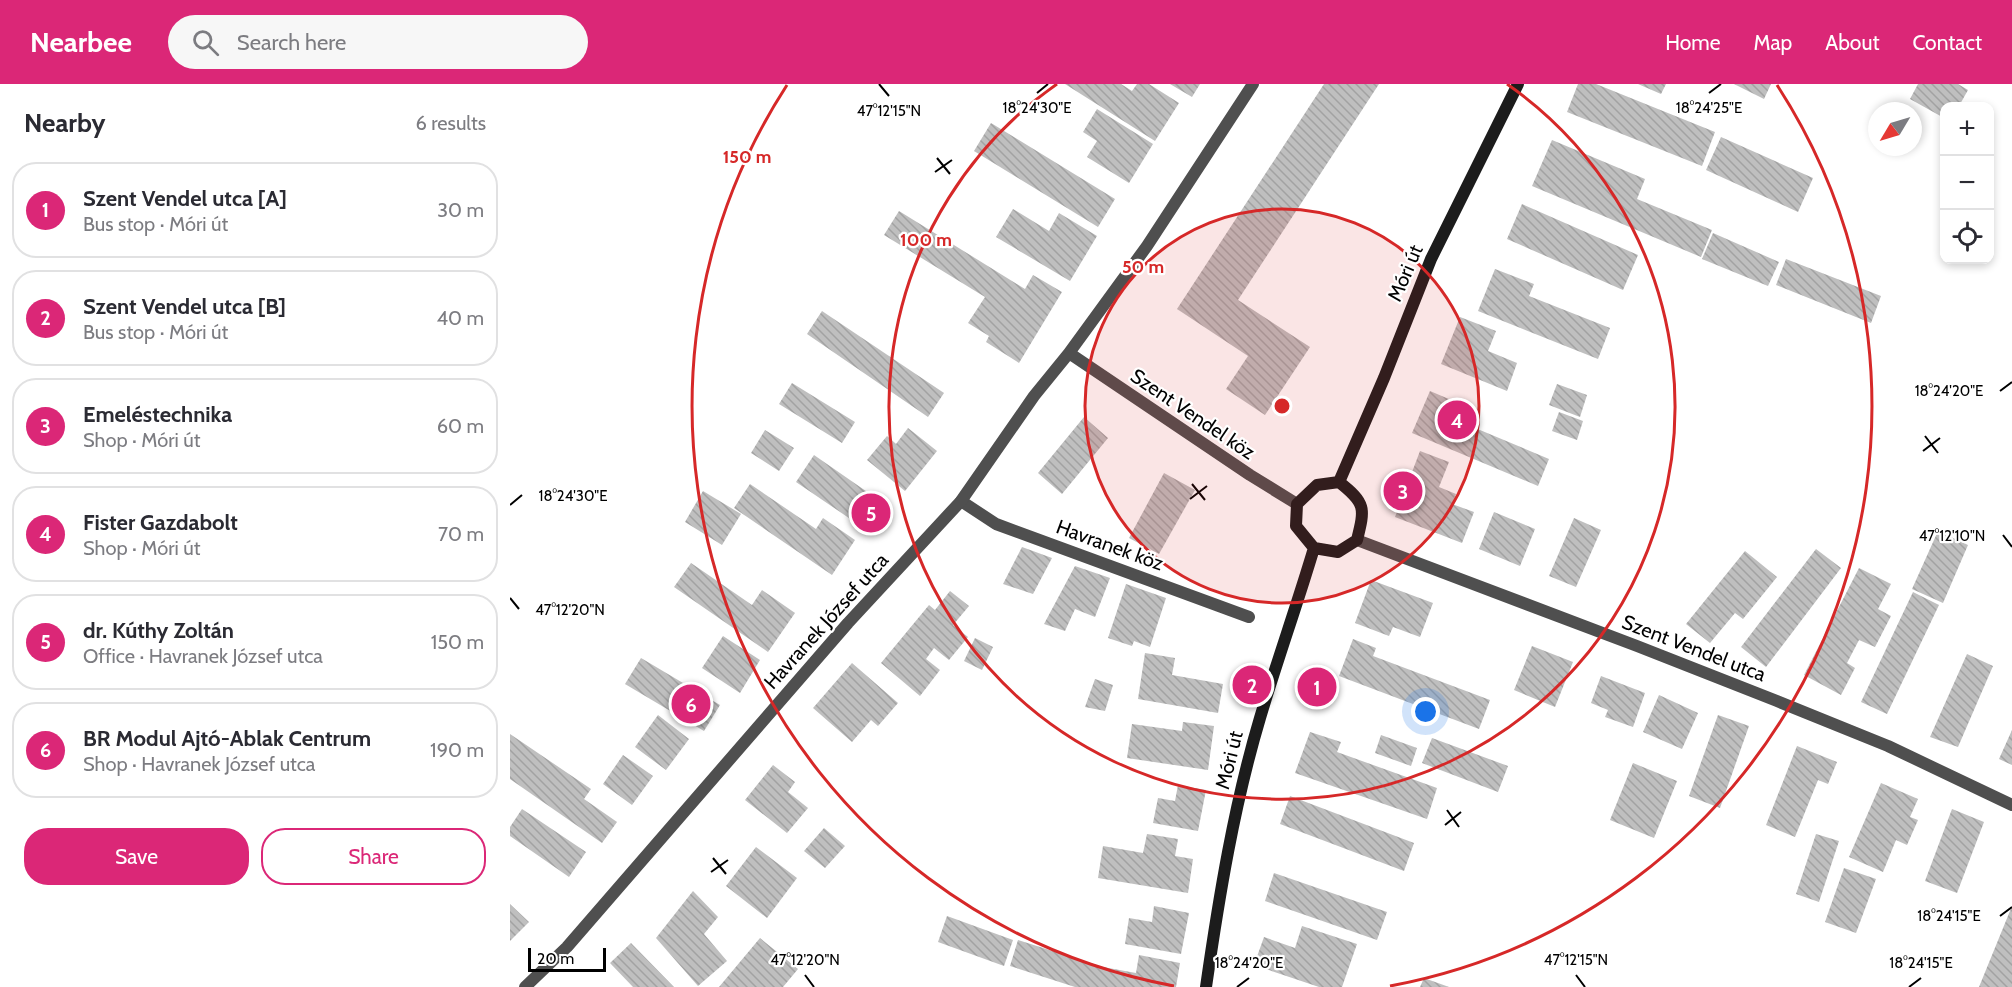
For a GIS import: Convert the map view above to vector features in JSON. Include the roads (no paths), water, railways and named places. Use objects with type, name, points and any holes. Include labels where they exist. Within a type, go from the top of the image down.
[{"type":"main road","name":"Móri út","points":[[1339,482],[1384,378],[1431,259],[1518,84]]},
{"type":"main road","points":[[1339,482],[1357,496],[1363,514],[1357,540],[1338,552],[1314,548],[1296,526],[1298,504],[1317,485],[1339,482]]},
{"type":"main road","name":"Móri út","points":[[1206,987],[1243,783],[1260,719],[1314,548]]},
{"type":"street","name":"Havranek József utca","points":[[525,987],[550,964],[676,823],[848,623],[961,501],[1034,396],[1069,353],[1147,246],[1253,84]]},
{"type":"street","name":"Szent Vendel köz","points":[[1069,353],[1239,468],[1298,504]]},
{"type":"street","name":"Havranek köz","points":[[961,501],[996,524],[1249,617]]},
{"type":"street","name":"Szent Vendel utca","points":[[1357,540],[1637,646],[1888,746],[2012,805]]},
{"type":"street","points":[[541,987],[550,964]]},
{"type":"place","name":"Fister Gazdabolt","points":[[1457,420]]},
{"type":"place","name":"Emeléstechnika","points":[[1403,491]]},
{"type":"place","name":"dr. Kúthy Zoltán","points":[[871,513]]},
{"type":"place","name":"Szent Vendel utca [B]","points":[[1252,685]]},
{"type":"place","name":"Szent Vendel utca [A]","points":[[1317,687]]},
{"type":"place","name":"BR Modul Ajtó-Ablak Centrum","points":[[691,704]]}]
